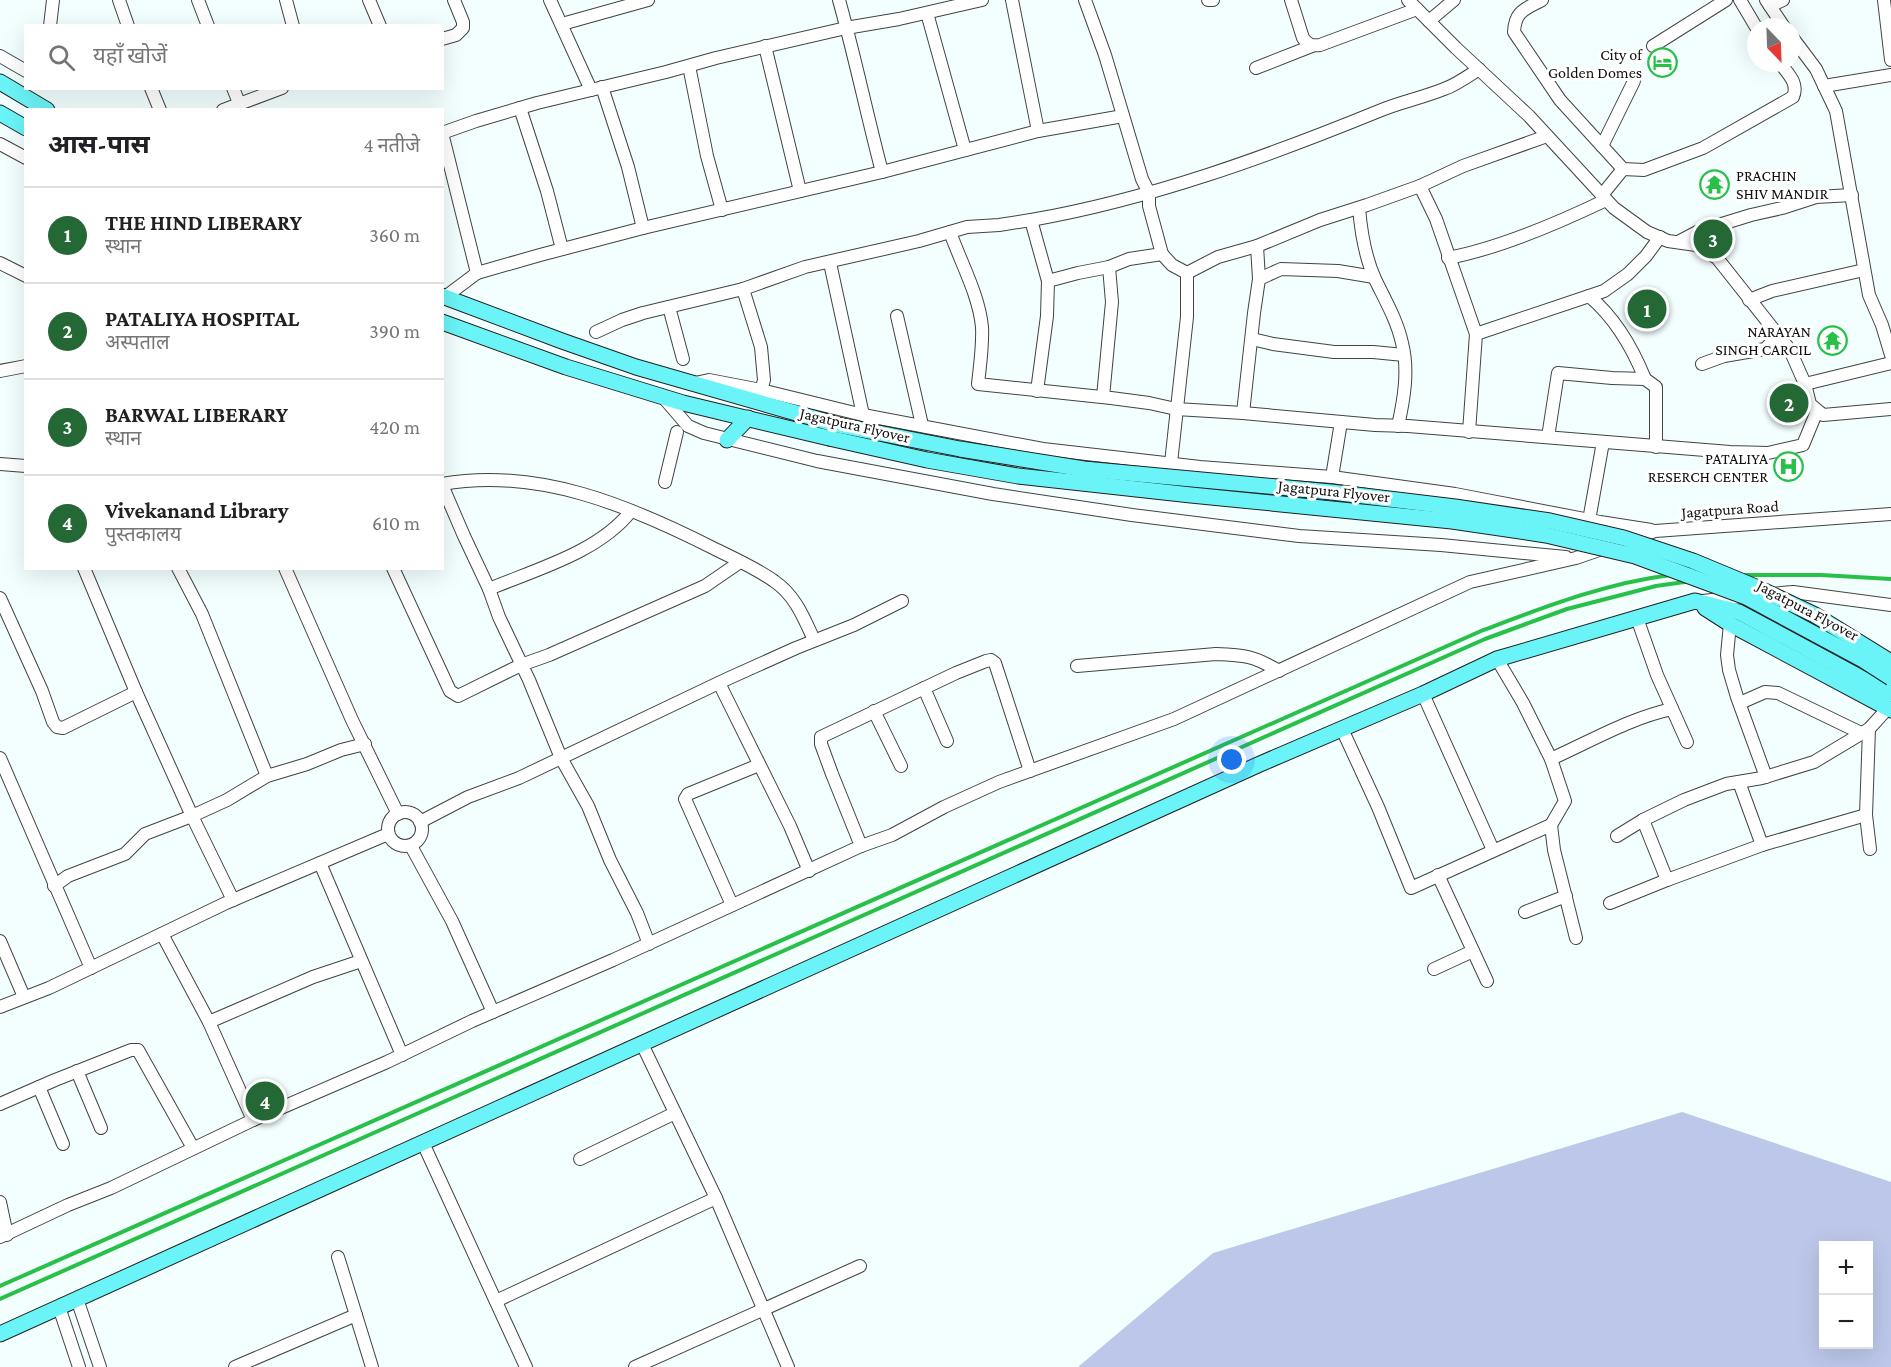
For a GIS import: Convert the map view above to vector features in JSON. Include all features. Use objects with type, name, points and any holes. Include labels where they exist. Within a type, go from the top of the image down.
[{"type":"main road","points":[[0,82],[31,94],[45,108]]},
{"type":"main road","points":[[0,113],[24,127]]},
{"type":"main road","name":"Jagatpura Flyover","points":[[444,296],[636,367],[691,383],[759,397],[838,425],[960,449],[1084,469],[1342,493],[1455,507],[1550,521],[1624,538],[1693,561],[1758,588],[1815,615],[1891,662]]},
{"type":"main road","name":"Jagatpura Flyover","points":[[444,323],[566,367],[663,397],[927,460],[1018,476],[1452,521],[1546,535],[1635,556],[1746,597],[1863,660],[1891,678]]},
{"type":"main road","points":[[727,440],[748,418]]},
{"type":"main road","points":[[1695,601],[1730,624],[1890,704]]},
{"type":"main road","points":[[0,1334],[1497,659],[1695,601],[1739,612],[1890,704]]},
{"type":"street","points":[[50,24],[53,0]]},
{"type":"street","points":[[119,0],[127,24]]},
{"type":"street","points":[[198,0],[207,24]]},
{"type":"street","points":[[286,0],[292,24]]},
{"type":"street","points":[[369,0],[379,24]]},
{"type":"street","points":[[444,38],[459,33],[464,28],[454,0]]},
{"type":"street","points":[[550,0],[596,88],[628,167],[643,228]]},
{"type":"street","points":[[562,24],[648,0]]},
{"type":"street","points":[[839,0],[882,172]]},
{"type":"street","points":[[444,132],[520,108],[765,46],[846,28],[899,20],[982,0]]},
{"type":"street","points":[[1012,0],[1038,131]]},
{"type":"street","points":[[1085,0],[1105,55],[1142,180],[1149,194],[1149,206],[1162,254],[1172,265],[1187,273]]},
{"type":"street","points":[[1208,0],[1213,0]]},
{"type":"street","points":[[1291,0],[1303,38],[1307,44],[1312,46]]},
{"type":"street","points":[[1429,21],[1454,0]]},
{"type":"street","points":[[1542,0],[1519,13],[1514,32],[1550,88],[1623,169],[1644,170],[1703,148],[1793,97],[1796,90],[1795,85],[1786,72]]},
{"type":"street","points":[[1653,46],[1726,0]]},
{"type":"street","points":[[1740,0],[1751,18]]},
{"type":"street","points":[[1778,18],[1768,3],[1783,0]]},
{"type":"street","points":[[1884,0],[1891,60]]},
{"type":"street","points":[[1256,68],[1320,45],[1413,4],[1529,116],[1614,208],[1647,232],[1677,242],[1696,244],[1717,258],[1790,350],[1805,384],[1810,404],[1817,411],[1823,415],[1891,409]]},
{"type":"street","points":[[927,13],[965,150]]},
{"type":"street","points":[[765,46],[800,190]]},
{"type":"street","points":[[1801,49],[1816,69],[1836,111],[1869,295],[1882,325],[1891,355]]},
{"type":"street","points":[[0,56],[24,70]]},
{"type":"street","points":[[689,66],[707,156],[722,210]]},
{"type":"street","points":[[596,332],[622,320],[743,289],[805,267],[830,263],[967,227],[999,225],[1073,213],[1149,194],[1260,158],[1395,104],[1445,89],[1479,69]]},
{"type":"street","points":[[1824,86],[1891,75]]},
{"type":"street","points":[[1602,146],[1634,81]]},
{"type":"street","points":[[152,90],[159,108]]},
{"type":"street","points":[[234,90],[239,103]]},
{"type":"street","points":[[228,108],[276,90]]},
{"type":"street","points":[[520,108],[547,191],[562,249]]},
{"type":"street","points":[[444,296],[477,273],[562,249],[882,172],[1038,131],[1122,116]]},
{"type":"street","points":[[1187,273],[1218,257],[1257,246],[1320,220],[1419,186],[1462,166],[1547,136]]},
{"type":"street","points":[[444,141],[477,273]]},
{"type":"street","points":[[0,144],[24,157]]},
{"type":"street","points":[[1448,258],[1470,254],[1568,218],[1604,197],[1623,169]]},
{"type":"street","points":[[1419,186],[1436,219],[1476,334],[1469,432]]},
{"type":"street","points":[[1677,242],[1705,229],[1816,197],[1852,195]]},
{"type":"street","points":[[1359,208],[1361,234],[1374,277],[1392,314],[1403,344],[1406,370],[1398,426]]},
{"type":"street","points":[[1031,220],[1048,281],[1047,316],[1037,391]]},
{"type":"street","points":[[951,232],[982,326],[978,384],[1149,403],[1176,410],[1243,413],[1656,447],[1768,453],[1803,445],[1817,411]]},
{"type":"street","points":[[1476,334],[1604,291],[1628,274],[1646,256],[1660,237]]},
{"type":"street","points":[[1243,413],[1259,279],[1257,246]]},
{"type":"street","points":[[1048,281],[1109,267],[1129,259],[1162,254]]},
{"type":"street","points":[[0,263],[24,275]]},
{"type":"street","points":[[830,263],[863,415]]},
{"type":"street","points":[[1103,397],[1112,302],[1109,267]]},
{"type":"street","points":[[1259,279],[1281,269],[1338,271],[1374,277]]},
{"type":"street","points":[[1749,300],[1772,291],[1864,270]]},
{"type":"street","points":[[1171,463],[1187,317],[1187,273]]},
{"type":"street","points":[[743,289],[761,346],[764,380],[759,397],[922,425],[1043,449],[1200,467],[1332,477],[1455,494],[1655,531]]},
{"type":"street","points":[[1589,296],[1603,308],[1636,358],[1645,379],[1656,387],[1656,447]]},
{"type":"street","points":[[669,308],[682,359]]},
{"type":"street","points":[[897,316],[922,425]]},
{"type":"street","points":[[1702,364],[1724,356],[1765,349],[1779,335]]},
{"type":"street","points":[[1252,339],[1334,352],[1404,355]]},
{"type":"street","points":[[1805,384],[1891,363]]},
{"type":"street","points":[[0,371],[24,366]]},
{"type":"street","points":[[1548,437],[1558,373],[1645,379]]},
{"type":"street","points":[[663,397],[688,426],[704,434],[817,461],[993,494],[1132,515],[1299,536],[1441,545],[1576,558],[1590,520],[1603,442]]},
{"type":"street","points":[[1332,477],[1341,422]]},
{"type":"street","points":[[665,482],[677,432]]},
{"type":"street","points":[[0,464],[24,466]]},
{"type":"street","points":[[444,484],[510,480],[561,487],[600,498],[631,511],[695,539],[775,581],[798,605],[814,640]]},
{"type":"street","points":[[444,489],[561,758],[588,806],[649,944]]},
{"type":"street","points":[[489,589],[584,549],[621,524],[631,511]]},
{"type":"street","name":"Jagatpura Road","points":[[3,1236],[68,1205],[111,1188],[253,1120],[649,944],[861,846],[892,835],[944,807],[999,782],[1174,719],[1470,582],[1576,558],[1655,531],[1891,514]]},
{"type":"street","points":[[394,570],[450,692],[458,696],[521,665],[549,655],[705,586],[740,562]]},
{"type":"street","points":[[85,570],[136,692],[233,900]]},
{"type":"street","points":[[179,570],[202,614],[267,776]]},
{"type":"street","points":[[286,570],[352,720],[398,814]]},
{"type":"street","points":[[1695,601],[1793,592],[1891,605]]},
{"type":"street","points":[[0,598],[4,618],[42,691],[57,727],[63,728],[136,692]]},
{"type":"street","points":[[420,822],[468,797],[519,778],[719,682],[854,625],[902,601]]},
{"type":"street","points":[[1637,618],[1656,675],[1687,742]]},
{"type":"street","points":[[1730,624],[1727,655],[1729,670],[1766,777]]},
{"type":"street","points":[[1077,666],[1223,654],[1254,657],[1279,671]]},
{"type":"street","points":[[1342,729],[1378,807],[1411,888],[1551,825],[1565,801],[1551,759],[1523,703],[1497,659]]},
{"type":"street","points":[[861,846],[820,740],[823,735],[924,688],[992,660],[995,663],[1030,771]]},
{"type":"street","points":[[719,682],[790,826],[809,871]]},
{"type":"street","points":[[924,688],[947,741]]},
{"type":"street","points":[[1740,703],[1765,692],[1778,693],[1865,731]]},
{"type":"street","points":[[1423,694],[1492,850]]},
{"type":"street","points":[[1617,836],[1684,800],[1726,784],[1766,777],[1814,762],[1865,731],[1890,704]]},
{"type":"street","points":[[1551,759],[1628,723],[1656,712],[1672,709]]},
{"type":"street","points":[[874,711],[901,766]]},
{"type":"street","points":[[1865,731],[1866,815],[1869,849]]},
{"type":"street","points":[[54,886],[68,876],[126,854],[145,834],[226,800],[267,776],[307,764],[340,750],[365,744]]},
{"type":"street","points":[[732,905],[685,799],[688,794],[759,765]]},
{"type":"street","points":[[2,766],[91,968]]},
{"type":"street","points":[[1739,782],[1762,845]]},
{"type":"street","points":[[407,812],[420,822],[422,833],[416,843],[411,846],[399,846],[388,834],[388,823],[398,814],[407,812]]},
{"type":"street","points":[[1610,903],[1762,845],[1866,815]]},
{"type":"street","points":[[1643,820],[1667,880]]},
{"type":"street","points":[[1551,825],[1554,850],[1576,938]]},
{"type":"street","points":[[0,1007],[91,968],[233,900],[388,834]]},
{"type":"street","points":[[411,846],[452,921],[493,1012]]},
{"type":"street","points":[[320,863],[402,1055]]},
{"type":"street","points":[[1438,875],[1487,981]]},
{"type":"street","points":[[1525,912],[1566,896]]},
{"type":"street","points":[[162,934],[209,1022],[253,1120]]},
{"type":"street","points":[[0,941],[24,997]]},
{"type":"street","points":[[1434,969],[1473,951]]},
{"type":"street","points":[[209,1022],[314,977],[362,961]]},
{"type":"street","points":[[642,1044],[716,1198],[788,1367]]},
{"type":"street","points":[[0,1104],[77,1071],[131,1050],[138,1050],[193,1149]]},
{"type":"street","points":[[77,1071],[100,1128]]},
{"type":"street","points":[[39,1087],[63,1144]]},
{"type":"street","points":[[580,1159],[675,1113]]},
{"type":"street","points":[[423,1143],[526,1367]]},
{"type":"street","points":[[496,1301],[716,1198]]},
{"type":"street","points":[[0,1202],[3,1236]]},
{"type":"street","points":[[338,1257],[372,1367]]},
{"type":"street","points":[[635,1367],[860,1266]]},
{"type":"street","points":[[77,1299],[100,1367]]},
{"type":"street","points":[[59,1307],[80,1367]]},
{"type":"street","points":[[235,1367],[356,1315]]},
{"type":"shaded area","points":[[1682,1112],[1891,1182],[1891,1367],[1078,1367],[1213,1253]]},
{"type":"railway","points":[[0,1286],[1481,631],[1598,590],[1671,575]]},
{"type":"railway","points":[[0,1299],[1485,639],[1567,609],[1656,586],[1734,575],[1821,575],[1891,579]]},
{"type":"place","name":"City of Golden Domes","points":[[1663,63]]},
{"type":"place","name":"PRACHIN SHIV MANDIR","points":[[1715,184]]},
{"type":"place","name":"BARWAL LIBERARY","points":[[1713,239]]},
{"type":"place","name":"THE HIND LIBERARY","points":[[1647,309]]},
{"type":"place","name":"NARAYAN SINGH CARCIL","points":[[1832,340]]},
{"type":"place","name":"PATALIYA HOSPITAL","points":[[1789,403]]},
{"type":"place","name":"PATALIYA RESERCH CENTER","points":[[1789,467]]},
{"type":"place","name":"Vivekanand Library","points":[[265,1101]]}]
